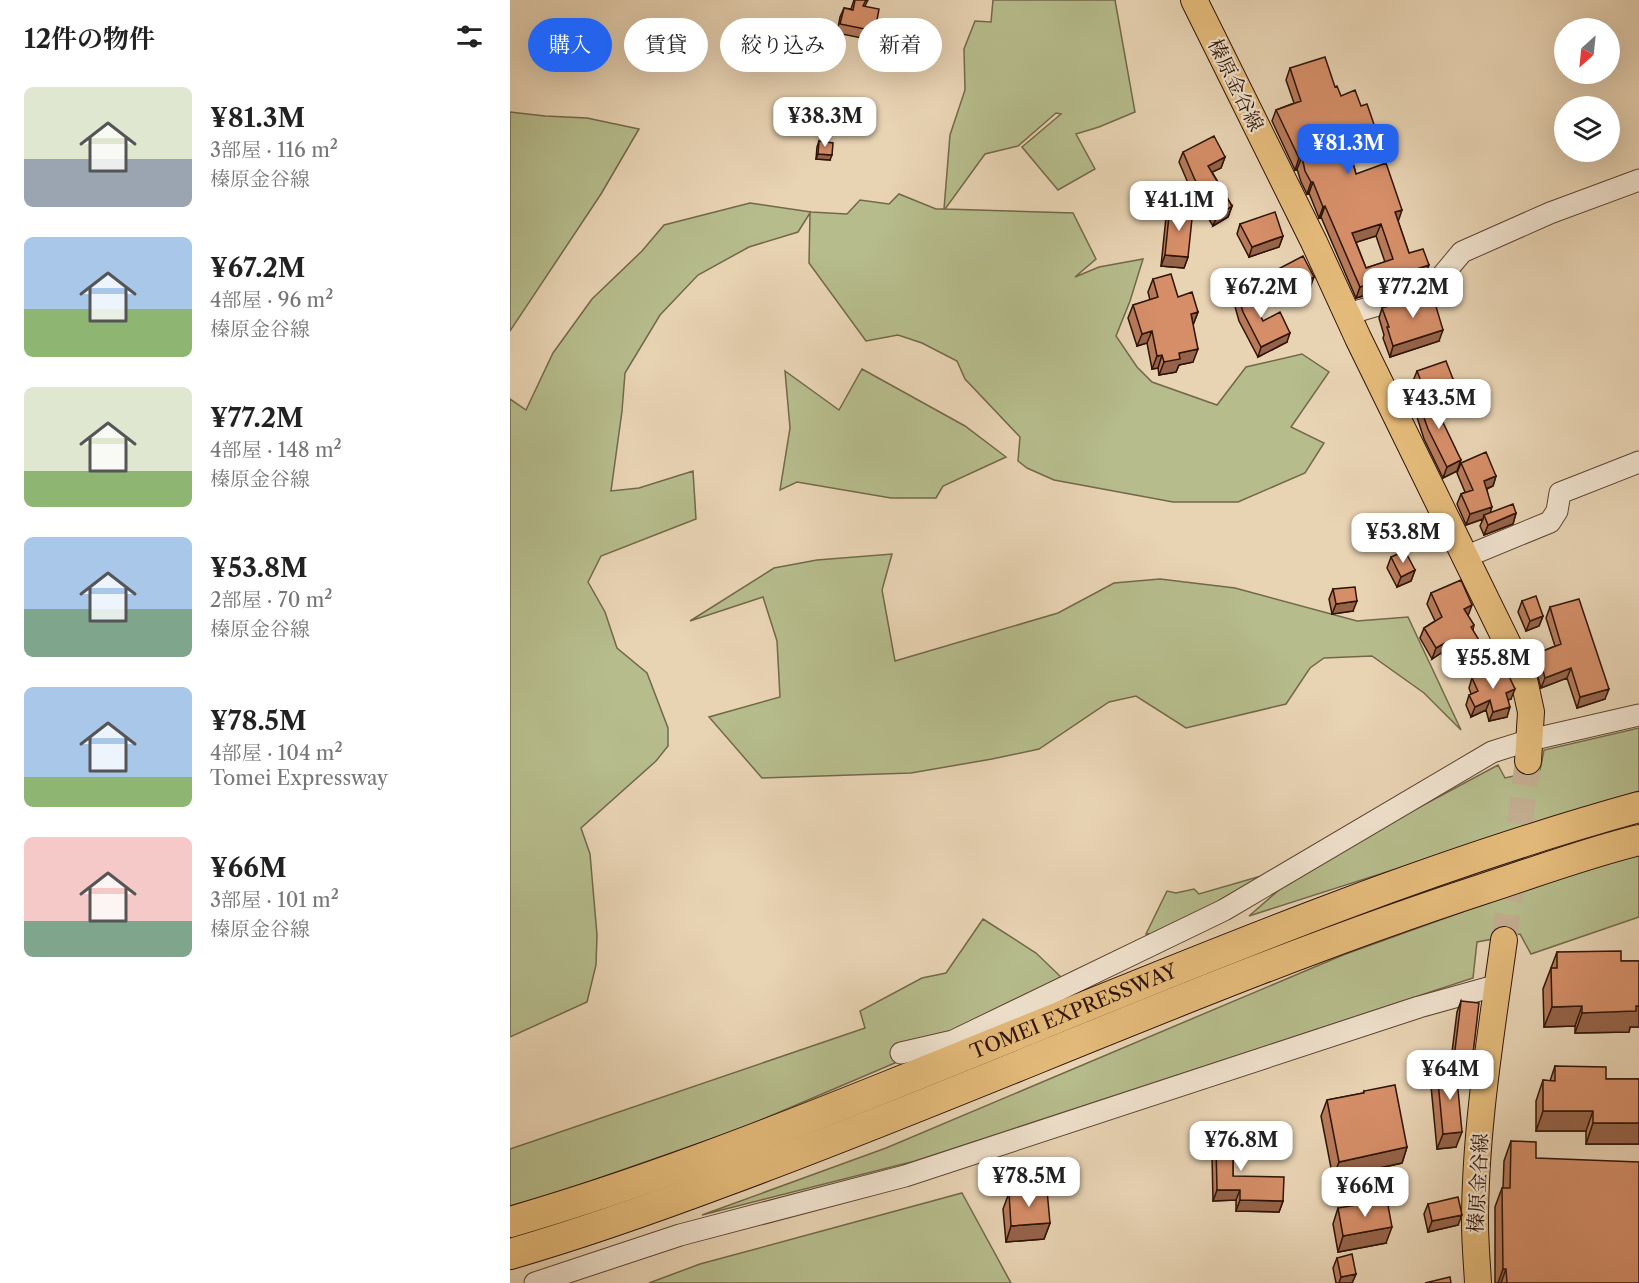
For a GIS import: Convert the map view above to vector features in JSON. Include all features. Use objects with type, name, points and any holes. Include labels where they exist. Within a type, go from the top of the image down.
[{"type":"highway","name":"TOMEI EXPRESSWAY","points":[[510,1222],[653,1176],[822,1113],[1368,896],[1585,822],[1639,807]]},
{"type":"highway","name":"TOMEI EXPRESSWAY","points":[[510,1254],[660,1205],[838,1140],[1165,1006],[1318,947],[1433,905],[1639,840]]},
{"type":"main road","name":"榛原金谷線","points":[[1194,0],[1523,675],[1531,712],[1529,750]]},
{"type":"main road","name":"榛原金谷線","points":[[1478,1283],[1475,1223],[1479,1146],[1504,940]]},
{"type":"street","points":[[1348,314],[1431,290],[1462,252],[1550,213],[1639,180]]},
{"type":"street","points":[[1465,557],[1551,522],[1557,511],[1560,493],[1639,462]]},
{"type":"street","points":[[901,1053],[953,1041],[1224,910],[1492,752],[1529,750],[1639,715]]},
{"type":"street","points":[[535,1283],[680,1235],[906,1176],[1419,1007],[1498,985]]},
{"type":"green space","points":[[993,0],[1115,0],[1135,112],[1076,134],[1095,169],[1058,190],[1022,147],[1061,114],[1056,113],[1018,146],[985,154],[945,209],[1073,213],[1096,259],[1075,277],[1099,267],[1143,259],[1116,336],[1137,367],[1152,382],[1217,405],[1246,367],[1302,354],[1329,372],[1291,427],[1324,443],[1305,473],[1238,502],[1173,502],[1054,480],[1027,468],[1018,461],[1020,437],[965,379],[957,361],[922,343],[898,335],[866,341],[809,263],[810,213],[798,232],[749,247],[698,275],[660,315],[625,373],[611,491],[639,488],[693,471],[696,519],[601,556],[588,582],[605,612],[617,648],[647,673],[668,728],[668,746],[656,761],[581,828],[590,854],[597,935],[596,965],[587,1002],[510,1037],[510,399],[526,410],[553,353],[592,299],[642,251],[664,225],[750,203],[811,212],[847,214],[860,200],[889,204],[899,194],[936,209],[944,209],[950,135],[965,90],[964,49],[975,21],[991,22]]},
{"type":"green space","points":[[510,112],[587,118],[639,129],[601,194],[510,331]]},
{"type":"green space","points":[[862,369],[965,426],[1006,457],[943,486],[936,498],[891,498],[797,482],[780,490],[790,428],[785,371],[839,410]]},
{"type":"green space","points":[[892,554],[882,590],[895,661],[1058,613],[1114,583],[1160,579],[1235,588],[1357,621],[1408,617],[1461,730],[1424,693],[1372,656],[1324,658],[1310,668],[1286,704],[1186,728],[1136,696],[1109,702],[1039,749],[911,773],[762,778],[709,717],[780,697],[777,641],[763,597],[690,621],[774,568],[817,560]]},
{"type":"green space","points":[[1639,728],[1639,791],[1249,916],[1302,870],[1498,765],[1505,778],[1540,770],[1544,750]]},
{"type":"green space","points":[[1639,853],[1639,917],[1531,954],[1520,934],[1477,942],[1473,978],[915,1161],[702,1215],[886,1148],[1343,955],[1587,867]]},
{"type":"green space","points":[[1268,874],[1160,934],[1146,934],[1167,891],[1176,893],[1194,889],[1199,894]]},
{"type":"green space","points":[[983,919],[1036,953],[1061,977],[937,1045],[740,1129],[510,1209],[510,1149],[865,1028],[860,1011],[922,978],[946,973]]},
{"type":"green space","points":[[962,1193],[1011,1283],[649,1283],[700,1264]]},
{"type":"building","points":[[855,0],[866,0],[863,6],[879,9],[877,18],[858,18],[858,28],[846,25],[846,18],[842,18],[844,8],[853,10]]},
{"type":"building","points":[[1325,57],[1335,87],[1337,86],[1341,96],[1355,90],[1361,106],[1367,104],[1379,139],[1349,150],[1356,174],[1386,163],[1402,210],[1395,212],[1409,253],[1423,249],[1429,265],[1360,287],[1325,206],[1323,207],[1313,182],[1305,171],[1302,157],[1299,158],[1276,110],[1301,101],[1290,68]],"holes":[[[1381,224],[1393,259],[1366,268],[1352,233]]]},
{"type":"building","points":[[1214,136],[1225,157],[1208,166],[1232,206],[1217,216],[1195,180],[1183,152]]},
{"type":"building","points":[[819,141],[833,143],[832,155],[818,154]]},
{"type":"building","points":[[1170,206],[1193,209],[1188,257],[1165,255]]},
{"type":"building","points":[[1275,212],[1283,236],[1252,247],[1240,224]]},
{"type":"building","points":[[1303,256],[1314,277],[1278,296],[1267,275]]},
{"type":"building","points":[[1171,274],[1178,297],[1192,292],[1198,312],[1191,314],[1198,349],[1179,353],[1180,359],[1164,362],[1162,355],[1157,356],[1152,331],[1142,334],[1133,305],[1158,297],[1153,279]]},
{"type":"building","points":[[1248,283],[1263,321],[1280,312],[1290,333],[1261,347],[1243,312],[1235,286]]},
{"type":"building","points":[[1432,293],[1443,330],[1393,346],[1382,308]]},
{"type":"building","points":[[1446,361],[1453,379],[1424,389],[1417,371]]},
{"type":"building","points":[[1437,395],[1443,412],[1439,414],[1461,460],[1447,467],[1428,429],[1418,401]]},
{"type":"building","points":[[1486,452],[1496,476],[1484,481],[1492,507],[1470,514],[1461,494],[1473,490],[1461,463]]},
{"type":"building","points":[[1513,504],[1516,513],[1488,525],[1484,515]]},
{"type":"building","points":[[1429,516],[1435,530],[1412,541],[1406,527]]},
{"type":"building","points":[[1405,551],[1415,570],[1401,577],[1391,557]]},
{"type":"building","points":[[1461,580],[1472,605],[1464,609],[1482,645],[1456,660],[1445,643],[1436,648],[1424,628],[1442,617],[1431,593]]},
{"type":"building","points":[[1355,587],[1357,601],[1336,604],[1333,589]]},
{"type":"building","points":[[1536,596],[1543,616],[1530,621],[1522,601]]},
{"type":"building","points":[[1579,599],[1609,689],[1580,697],[1571,668],[1545,678],[1538,653],[1561,644],[1550,607]]},
{"type":"building","points":[[1505,668],[1515,689],[1506,693],[1510,707],[1493,712],[1490,700],[1475,707],[1469,695],[1478,691],[1472,678],[1486,671],[1488,676]]},
{"type":"building","points":[[1621,951],[1621,961],[1639,961],[1639,1006],[1636,1006],[1636,1011],[1582,1013],[1582,1006],[1552,1007],[1551,968],[1557,968],[1557,952]]},
{"type":"building","points":[[1461,1001],[1479,1003],[1472,1062],[1454,1058]]},
{"type":"building","points":[[1555,1066],[1606,1067],[1606,1079],[1639,1079],[1639,1123],[1593,1123],[1593,1111],[1543,1111],[1543,1080],[1555,1081]]},
{"type":"building","points":[[1456,1069],[1462,1132],[1443,1134],[1437,1071]]},
{"type":"building","points":[[1395,1085],[1407,1147],[1339,1162],[1327,1100]]},
{"type":"building","points":[[1210,1128],[1235,1129],[1237,1142],[1233,1143],[1233,1176],[1284,1177],[1283,1201],[1240,1200],[1240,1190],[1217,1190],[1216,1146],[1208,1147]]},
{"type":"building","points":[[1511,1141],[1536,1142],[1536,1158],[1639,1162],[1639,1283],[1507,1283],[1506,1269],[1503,1269],[1502,1188],[1510,1188]]},
{"type":"building","points":[[1047,1190],[1050,1223],[1011,1226],[1009,1193]]},
{"type":"building","points":[[1458,1197],[1462,1215],[1432,1221],[1428,1204]]},
{"type":"building","points":[[1387,1200],[1392,1227],[1343,1236],[1338,1208]]},
{"type":"building","points":[[1352,1254],[1356,1274],[1341,1277],[1337,1258]]},
{"type":"building","points":[[1450,1277],[1451,1283],[1425,1283]]},
{"type":"tunnel","points":[[1504,940],[1528,761]]}]
